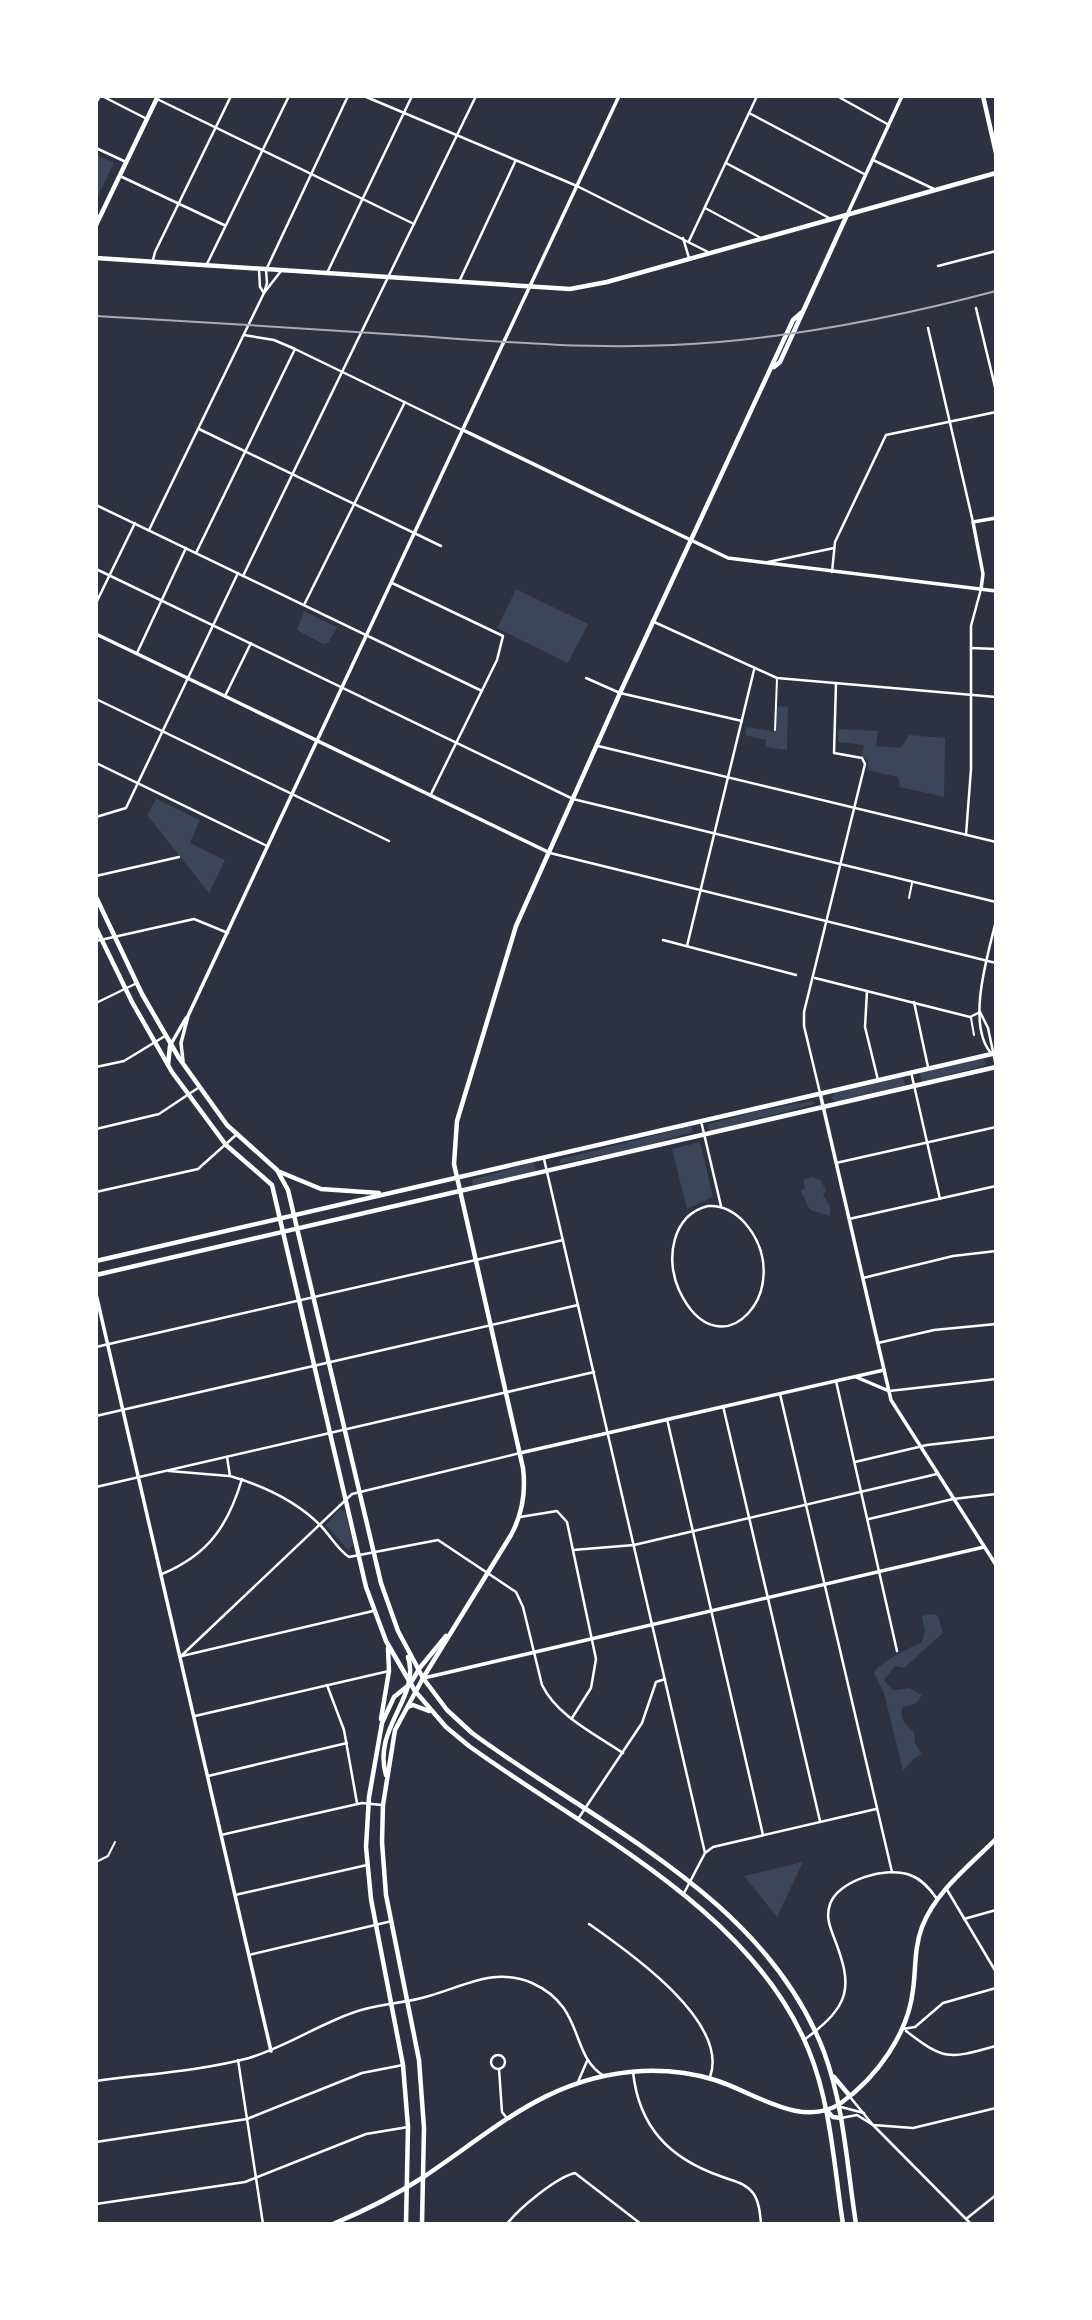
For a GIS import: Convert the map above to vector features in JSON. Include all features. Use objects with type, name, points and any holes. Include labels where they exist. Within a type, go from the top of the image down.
[{"type":"main road","points":[[983,96],[996,152]]},
{"type":"main road","points":[[96,225],[99,213],[157,98]]},
{"type":"main road","points":[[96,258],[530,287],[585,287],[996,173]]},
{"type":"main road","points":[[422,2224],[424,2177],[419,2060],[383,1876],[383,1805],[387,1776],[401,1715],[520,1517],[525,1485],[520,1453],[456,1177],[453,1146],[459,1111],[506,951],[548,852],[652,621],[773,368],[793,320],[801,313],[847,215]]},
{"type":"main road","points":[[96,897],[165,1036],[198,1088],[236,1135],[277,1170],[321,1189],[352,1193],[394,1192]]},
{"type":"main road","points":[[96,928],[99,941],[154,1044],[188,1096],[226,1144],[269,1180],[284,1232],[373,1611],[410,1684],[433,1713],[469,1746],[578,1819],[683,1895],[721,1929],[766,1978],[804,2040],[825,2108],[843,2224]]},
{"type":"main road","points":[[169,1068],[171,1045]]},
{"type":"main road","points":[[96,1261],[994,1054]]},
{"type":"main road","points":[[96,1275],[996,1067]]},
{"type":"main road","points":[[277,1170],[289,1190],[373,1553],[411,1669],[410,1684],[394,1697],[379,1732]]},
{"type":"main road","points":[[387,1776],[384,1762],[389,1728],[418,1671],[451,1630]]},
{"type":"main road","points":[[386,1641],[389,1671],[368,1803],[366,1865],[403,2065],[408,2127],[406,2224]]},
{"type":"main road","points":[[403,1642],[418,1671],[447,1710],[472,1732],[691,1884],[732,1921],[774,1968],[815,2032],[830,2070],[841,2118],[856,2224]]},
{"type":"main road","points":[[401,1715],[413,1705],[433,1713]]},
{"type":"main road","points":[[333,2224],[408,2187],[506,2117],[547,2094],[578,2082],[633,2072],[672,2072],[709,2078],[781,2107],[801,2110],[838,2105],[882,2062],[904,2029],[912,1997],[918,1940],[937,1899],[996,1839]]},
{"type":"main road","points":[[830,2070],[849,2095]]},
{"type":"main road","points":[[825,2108],[833,2116],[841,2118]]},
{"type":"street","points":[[96,103],[101,96],[147,119]]},
{"type":"street","points":[[153,263],[155,252],[231,96]]},
{"type":"street","points":[[206,266],[289,96]]},
{"type":"street","points":[[149,530],[254,315],[267,282],[265,270],[348,96]]},
{"type":"street","points":[[364,96],[577,186],[689,240],[710,253]]},
{"type":"street","points":[[326,274],[412,96]]},
{"type":"street","points":[[243,576],[476,96]]},
{"type":"street","points":[[189,1074],[181,1049],[188,1016],[619,96]]},
{"type":"street","points":[[689,240],[757,96]]},
{"type":"street","points":[[836,96],[889,125]]},
{"type":"street","points":[[847,215],[902,96]]},
{"type":"street","points":[[157,98],[414,224]]},
{"type":"street","points":[[749,113],[866,175]]},
{"type":"street","points":[[96,148],[126,162]]},
{"type":"street","points":[[873,160],[936,190]]},
{"type":"street","points":[[458,282],[515,162]]},
{"type":"street","points":[[726,163],[831,219]]},
{"type":"street","points":[[120,176],[226,226]]},
{"type":"street","points":[[683,238],[690,258]]},
{"type":"street","points":[[938,266],[996,251]]},
{"type":"street","points":[[259,269],[260,287],[264,293]]},
{"type":"street","points":[[264,293],[281,271]]},
{"type":"street","points":[[976,308],[996,391]]},
{"type":"street","points":[[928,328],[983,569],[981,589],[972,618],[971,769],[966,835]]},
{"type":"street","points":[[244,335],[274,340],[295,349],[728,558],[996,591]]},
{"type":"street","points":[[196,553],[295,349]]},
{"type":"street","points":[[304,605],[405,402]]},
{"type":"street","points":[[832,572],[834,548],[887,433],[996,412]]},
{"type":"street","points":[[199,429],[440,546]]},
{"type":"street","points":[[96,505],[482,691]]},
{"type":"street","points":[[973,522],[996,517]]},
{"type":"street","points":[[96,603],[135,523]]},
{"type":"street","points":[[136,653],[186,548]]},
{"type":"street","points":[[762,563],[834,548]]},
{"type":"street","points":[[96,569],[573,799],[996,902]]},
{"type":"street","points":[[96,817],[124,810],[238,573]]},
{"type":"street","points":[[392,583],[503,636],[503,646],[431,796]]},
{"type":"street","points":[[652,621],[754,670],[777,678],[996,697]]},
{"type":"street","points":[[96,634],[548,852],[996,963]]},
{"type":"street","points":[[225,696],[251,643]]},
{"type":"street","points":[[971,648],[996,649]]},
{"type":"street","points":[[687,946],[754,670]]},
{"type":"street","points":[[586,678],[620,692],[742,721]]},
{"type":"street","points":[[836,683],[834,753],[864,759],[855,808],[804,1018],[889,1391],[897,1413],[996,1565]]},
{"type":"street","points":[[96,699],[389,841]]},
{"type":"street","points":[[597,746],[996,842]]},
{"type":"street","points":[[96,763],[267,846]]},
{"type":"street","points":[[96,876],[179,857]]},
{"type":"street","points":[[99,941],[194,919],[228,933]]},
{"type":"street","points":[[996,920],[979,989],[980,1012],[988,1028],[996,1067]]},
{"type":"street","points":[[663,940],[796,975]]},
{"type":"street","points":[[813,977],[970,1017],[980,1012]]},
{"type":"street","points":[[96,1003],[138,983]]},
{"type":"street","points":[[867,991],[864,1019],[878,1080]]},
{"type":"street","points":[[914,1002],[929,1069]]},
{"type":"street","points":[[171,1045],[178,1028],[188,1016]]},
{"type":"street","points":[[96,1067],[124,1060],[178,1028]]},
{"type":"street","points":[[911,1073],[940,1199]]},
{"type":"street","points":[[96,1129],[159,1114],[198,1088]]},
{"type":"street","points":[[701,1121],[721,1206],[735,1214],[748,1228],[758,1245],[763,1270],[762,1285],[754,1310],[745,1319],[727,1326],[705,1321],[692,1310],[680,1291],[672,1265],[674,1241],[683,1221],[699,1208],[721,1206]]},
{"type":"street","points":[[836,1163],[996,1127]]},
{"type":"street","points":[[96,1192],[198,1169],[236,1135]]},
{"type":"street","points":[[544,1157],[705,1853]]},
{"type":"street","points":[[849,1219],[996,1186]]},
{"type":"street","points":[[96,1347],[563,1240]]},
{"type":"street","points":[[863,1278],[953,1256],[996,1251]]},
{"type":"street","points":[[96,1294],[271,2050]]},
{"type":"street","points":[[96,1416],[578,1305]]},
{"type":"street","points":[[878,1343],[934,1330],[996,1324]]},
{"type":"street","points":[[180,1657],[318,1524],[359,1491],[884,1370]]},
{"type":"street","points":[[96,1487],[594,1372]]},
{"type":"street","points":[[854,1377],[889,1391],[996,1379]]},
{"type":"street","points":[[836,1381],[897,1651]]},
{"type":"street","points":[[780,1394],[892,1872]]},
{"type":"street","points":[[723,1406],[820,1821]]},
{"type":"street","points":[[667,1419],[763,1836]]},
{"type":"street","points":[[855,1462],[919,1447],[996,1437]]},
{"type":"street","points":[[227,1457],[230,1476]]},
{"type":"street","points":[[166,1471],[230,1476],[278,1494],[318,1524],[346,1556],[438,1541],[489,1571],[518,1595],[545,1690],[557,1706],[622,1753]]},
{"type":"street","points":[[573,1550],[634,1545],[937,1474]]},
{"type":"street","points":[[160,1574],[184,1563],[219,1532],[230,1515],[242,1479]]},
{"type":"street","points":[[868,1519],[953,1499],[996,1494]]},
{"type":"street","points":[[520,1517],[548,1510],[560,1513],[567,1522],[594,1638],[596,1659],[593,1680],[572,1718]]},
{"type":"street","points":[[423,1678],[984,1547]]},
{"type":"street","points":[[180,1657],[373,1611]]},
{"type":"street","points":[[194,1716],[389,1671]]},
{"type":"street","points":[[578,1819],[645,1718],[656,1682],[665,1679]]},
{"type":"street","points":[[327,1685],[347,1744],[357,1804]]},
{"type":"street","points":[[208,1776],[347,1744]]},
{"type":"street","points":[[221,1835],[357,1804],[383,1805]]},
{"type":"street","points":[[683,1895],[705,1853],[713,1847],[876,1809]]},
{"type":"street","points":[[235,1895],[366,1865]]},
{"type":"street","points":[[804,2040],[834,2013],[847,1980],[846,1968],[828,1921],[831,1902],[838,1890],[850,1882],[892,1872],[917,1878],[937,1899]]},
{"type":"street","points":[[946,1888],[996,1972]]},
{"type":"street","points":[[964,1919],[996,1910]]},
{"type":"street","points":[[249,1955],[392,1921]]},
{"type":"street","points":[[589,1924],[642,1965],[698,2021],[713,2052],[709,2078]]},
{"type":"street","points":[[96,2081],[238,2060],[271,2050],[343,2017],[393,2002],[409,2001],[475,1979],[495,1976],[521,1979],[543,1989],[564,2007],[577,2030],[587,2061],[604,2076]]},
{"type":"street","points":[[904,2029],[915,2027],[943,2003],[996,1988]]},
{"type":"street","points":[[904,2029],[929,2050],[948,2056],[996,2046]]},
{"type":"street","points":[[499,2069],[491,2063],[497,2054],[502,2055],[506,2062],[499,2069],[502,2112],[506,2117]]},
{"type":"street","points":[[238,2060],[263,2224]]},
{"type":"street","points":[[578,2082],[587,2061]]},
{"type":"street","points":[[96,2142],[247,2119],[362,2073],[403,2065]]},
{"type":"street","points":[[633,2072],[640,2107],[654,2135],[691,2164],[748,2187],[756,2197],[761,2224]]},
{"type":"street","points":[[849,2095],[873,2125],[971,2224]]},
{"type":"street","points":[[838,2105],[847,2111],[866,2115]]},
{"type":"street","points":[[841,2118],[857,2115],[873,2125],[923,2127],[996,2108]]},
{"type":"street","points":[[96,2204],[256,2179],[366,2134],[408,2127]]},
{"type":"street","points":[[507,2224],[518,2211],[566,2176],[575,2173],[641,2224]]},
{"type":"street","points":[[966,2220],[996,2196]]},
{"type":"lane","points":[[705,208],[762,238]]},
{"type":"lane","points":[[775,730],[777,678]]},
{"type":"lane","points":[[909,898],[912,882]]},
{"type":"lane","points":[[970,1017],[974,1035]]},
{"type":"lane","points":[[96,1862],[108,1856],[115,1842]]},
{"type":"shaded area","points":[[97,155],[114,163],[96,200],[96,157]]},
{"type":"shaded area","points":[[516,589],[588,624],[568,663],[497,628]]},
{"type":"shaded area","points":[[304,611],[337,627],[328,643],[323,644],[297,630]]},
{"type":"shaded area","points":[[776,706],[788,707],[787,750],[766,747],[766,740],[745,735],[747,727],[775,732]]},
{"type":"shaded area","points":[[838,729],[878,731],[876,746],[901,748],[909,735],[945,738],[944,797],[900,787],[898,777],[867,770],[868,761],[862,756],[864,745],[838,742]]},
{"type":"shaded area","points":[[156,799],[200,820],[190,843],[225,860],[209,893],[147,815]]},
{"type":"shaded area","points":[[984,1058],[986,1065],[922,1082],[920,1073]]},
{"type":"shaded area","points":[[903,1077],[905,1086],[837,1102],[831,1098],[835,1093]]},
{"type":"shaded area","points":[[813,1101],[814,1104],[711,1131],[707,1128],[709,1124],[753,1112]]},
{"type":"shaded area","points":[[691,1126],[693,1132],[637,1148],[559,1164],[561,1159]]},
{"type":"shaded area","points":[[700,1142],[713,1197],[687,1209],[672,1149]]},
{"type":"shaded area","points":[[534,1162],[536,1171],[473,1186],[472,1180]]},
{"type":"shaded area","points":[[811,1177],[821,1180],[826,1191],[823,1195],[830,1206],[830,1216],[810,1210],[801,1191],[805,1188],[803,1180]]},
{"type":"shaded area","points":[[339,1510],[345,1511],[353,1545],[348,1550],[326,1525]]},
{"type":"shaded area","points":[[922,1616],[938,1616],[943,1633],[904,1668],[895,1666],[884,1680],[893,1690],[909,1688],[922,1695],[917,1703],[903,1707],[902,1711],[902,1718],[914,1732],[915,1743],[922,1754],[914,1758],[903,1771],[884,1693],[874,1673],[888,1660],[921,1643],[925,1632]]},
{"type":"shaded area","points":[[803,1862],[777,1917],[744,1876]]},
{"type":"railway","points":[[96,316],[514,343],[641,346],[714,342],[836,327],[996,291]]}]
